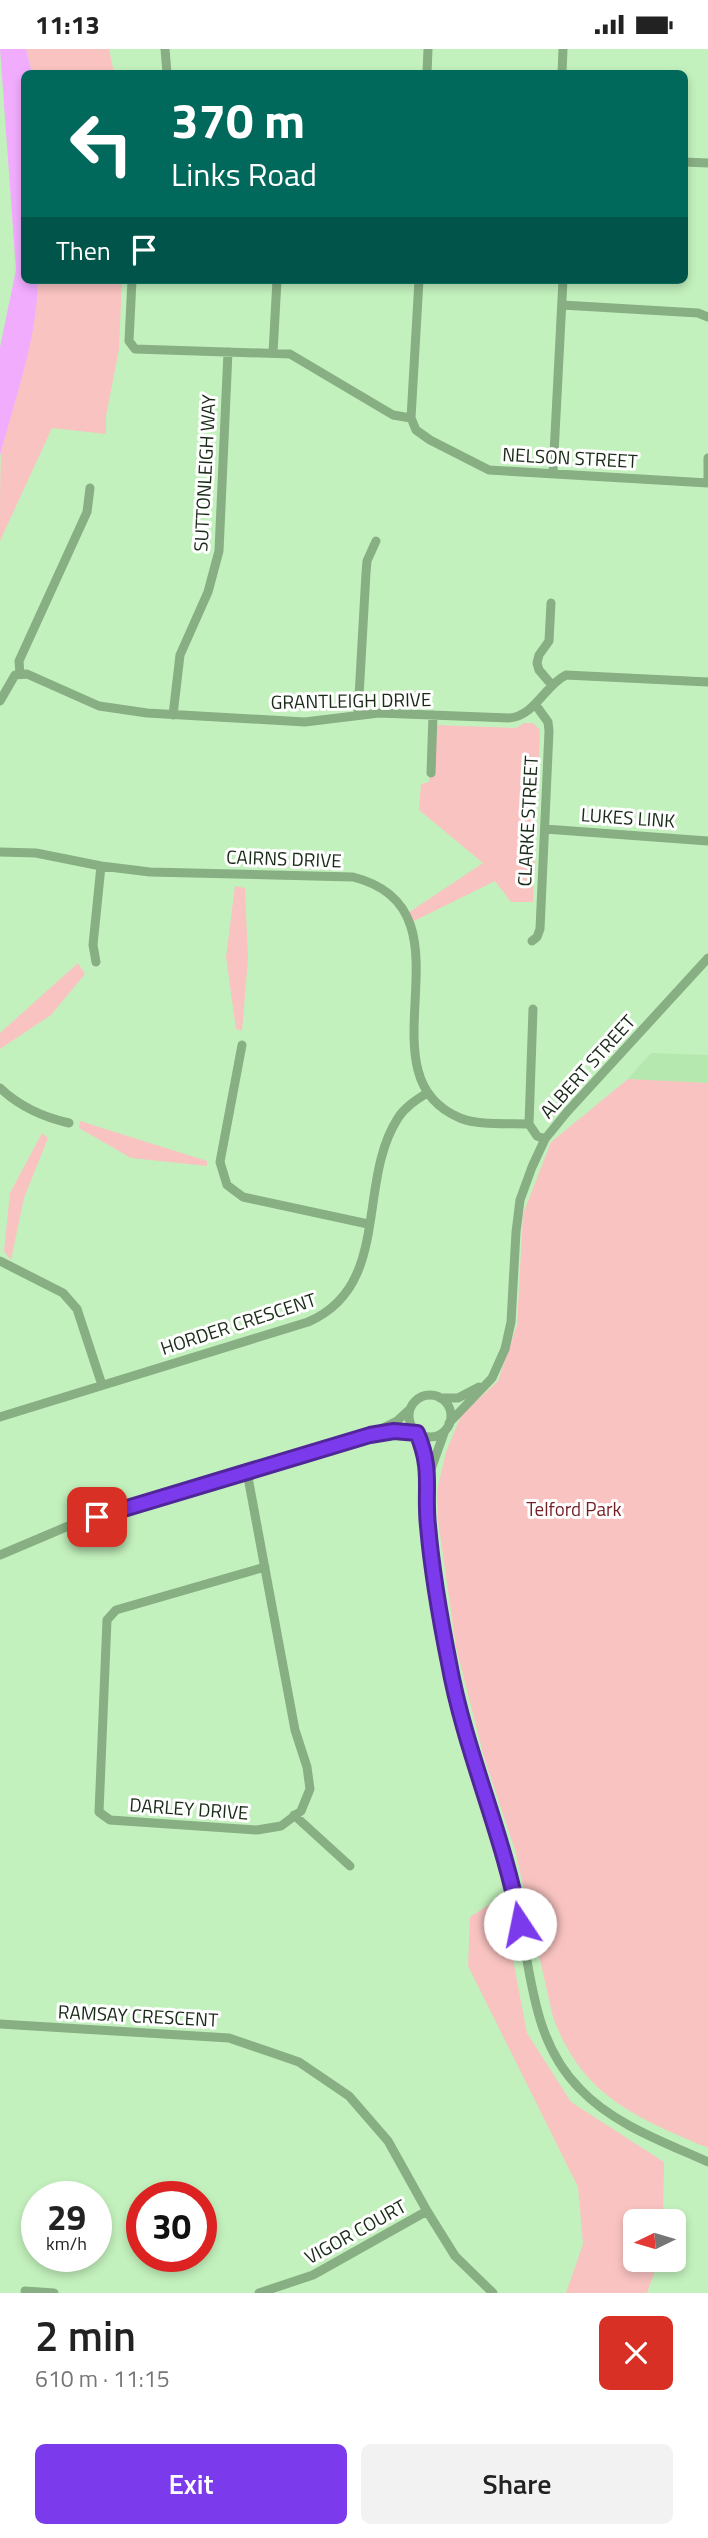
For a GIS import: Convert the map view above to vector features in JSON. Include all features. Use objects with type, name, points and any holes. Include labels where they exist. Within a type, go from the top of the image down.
[{"type":"street","points":[[165,49],[167,70]]},
{"type":"street","points":[[427,70],[428,49]]},
{"type":"street","points":[[562,70],[563,49]]},
{"type":"street","points":[[688,162],[708,163]]},
{"type":"street","name":"NELSON STREET","points":[[132,284],[129,341],[131,346],[140,351],[293,355],[393,415],[411,418],[415,430],[485,469],[708,482]]},
{"type":"street","points":[[273,353],[277,284]]},
{"type":"street","points":[[411,418],[419,284]]},
{"type":"street","points":[[553,473],[562,284]]},
{"type":"street","points":[[562,305],[698,313],[708,317]]},
{"type":"street","name":"SUTTONLEIGH WAY","points":[[173,715],[180,655],[208,592],[219,551],[228,352]]},
{"type":"street","points":[[708,458],[708,482]]},
{"type":"street","points":[[0,701],[15,675],[20,674],[19,661],[87,512],[90,488]]},
{"type":"street","points":[[358,714],[367,561],[376,541]]},
{"type":"street","points":[[551,603],[549,641],[538,655],[537,663],[539,670],[551,684],[566,675],[708,682]]},
{"type":"street","name":"GRANTLEIGH DRIVE","points":[[20,674],[27,674],[99,706],[173,715],[305,722],[358,714],[517,717],[535,704],[551,684]]},
{"type":"street","name":"CLARKE STREET","points":[[532,941],[540,929],[549,731],[548,722],[535,704]]},
{"type":"street","points":[[431,773],[433,715]]},
{"type":"street","name":"LUKES LINK","points":[[545,829],[708,841]]},
{"type":"street","name":"CAIRNS DRIVE","points":[[0,852],[36,853],[101,866],[150,872],[353,877],[368,881],[393,899],[414,933],[417,950],[414,1052],[426,1093]]},
{"type":"street","points":[[96,962],[93,945],[101,866]]},
{"type":"street","name":"ALBERT STREET","points":[[447,1426],[492,1378],[505,1349],[511,1322],[520,1200],[545,1139],[566,1112],[708,958]]},
{"type":"street","points":[[533,1009],[529,1124],[537,1136],[545,1139]]},
{"type":"street","points":[[242,1045],[220,1162],[227,1185],[243,1197],[368,1224]]},
{"type":"street","points":[[0,1088],[26,1109],[69,1123]]},
{"type":"street","points":[[426,1093],[446,1111],[461,1118],[478,1123],[529,1124]]},
{"type":"street","name":"HORDER CRESCENT","points":[[0,1417],[323,1316],[349,1292],[356,1278],[362,1261],[386,1140],[399,1116],[426,1093]]},
{"type":"street","points":[[0,1261],[63,1293],[77,1309],[102,1385]]},
{"type":"street","points":[[370,1435],[397,1421],[424,1396],[458,1398],[475,1391],[492,1378]]},
{"type":"street","points":[[428,1477],[447,1426],[449,1409],[439,1398]]},
{"type":"street","points":[[410,1410],[410,1424],[424,1450],[428,1477],[426,1504],[429,1543],[449,1666],[467,1742],[515,1898],[539,2022],[555,2056],[579,2089],[603,2110],[708,2162]]},
{"type":"street","points":[[0,1555],[73,1524],[370,1435],[394,1431],[433,1437],[447,1426]]},
{"type":"street","points":[[247,1472],[295,1730],[309,1778],[310,1789],[301,1811],[295,1815],[350,1866]]},
{"type":"street","name":"DARLEY DRIVE","points":[[265,1567],[116,1610],[107,1620],[99,1812],[110,1820],[257,1830],[281,1826],[295,1815]]},
{"type":"street","name":"RAMSAY CRESCENT","points":[[0,2024],[229,2038],[299,2062],[349,2097],[388,2141],[455,2256],[493,2293]]},
{"type":"street","name":"VIGOR COURT","points":[[259,2293],[313,2275],[427,2211]]},
{"type":"street","points":[[25,2291],[54,2293]]},
{"type":"shaded area","points":[[0,49],[26,49],[31,70],[21,70],[21,284],[38,284],[34,325],[0,456],[0,347],[16,270]]},
{"type":"shaded area","points":[[651,1053],[708,1055],[708,1083],[628,1079]]},
{"type":"green space","points":[[26,49],[109,49],[113,70],[31,70]]},
{"type":"green space","points":[[38,284],[122,284],[119,349],[106,416],[106,434],[52,428],[0,541],[1,454],[37,303]]},
{"type":"green space","points":[[524,723],[533,723],[540,730],[533,902],[511,902],[495,881],[412,922],[408,913],[483,863],[419,810],[421,784],[429,782],[432,729],[437,725],[516,728]]},
{"type":"green space","points":[[235,886],[245,888],[248,959],[242,1031],[236,1029],[226,957]]},
{"type":"green space","points":[[78,963],[85,974],[51,1015],[0,1049],[0,1033]]},
{"type":"green space","name":"Telford Park","points":[[628,1079],[708,1083],[708,2148],[657,2126],[614,2101],[579,2066],[553,2017],[515,1850],[484,1757],[456,1647],[438,1520],[437,1491],[446,1452],[462,1414],[498,1381],[517,1325],[523,1214],[551,1142]]},
{"type":"green space","points":[[80,1121],[207,1161],[207,1166],[131,1158],[79,1128]]},
{"type":"green space","points":[[42,1133],[48,1138],[24,1198],[11,1260],[4,1251],[10,1193]]},
{"type":"green space","points":[[501,1897],[527,2033],[571,2102],[664,2162],[663,2209],[623,2209],[623,2272],[654,2272],[647,2293],[566,2293],[583,2244],[578,2187],[468,1966],[470,1917]]},
{"type":"route","points":[[97,1517],[370,1435],[394,1431],[417,1433],[428,1462],[426,1504],[429,1543],[449,1666],[467,1742],[506,1863],[520,1924]]}]
